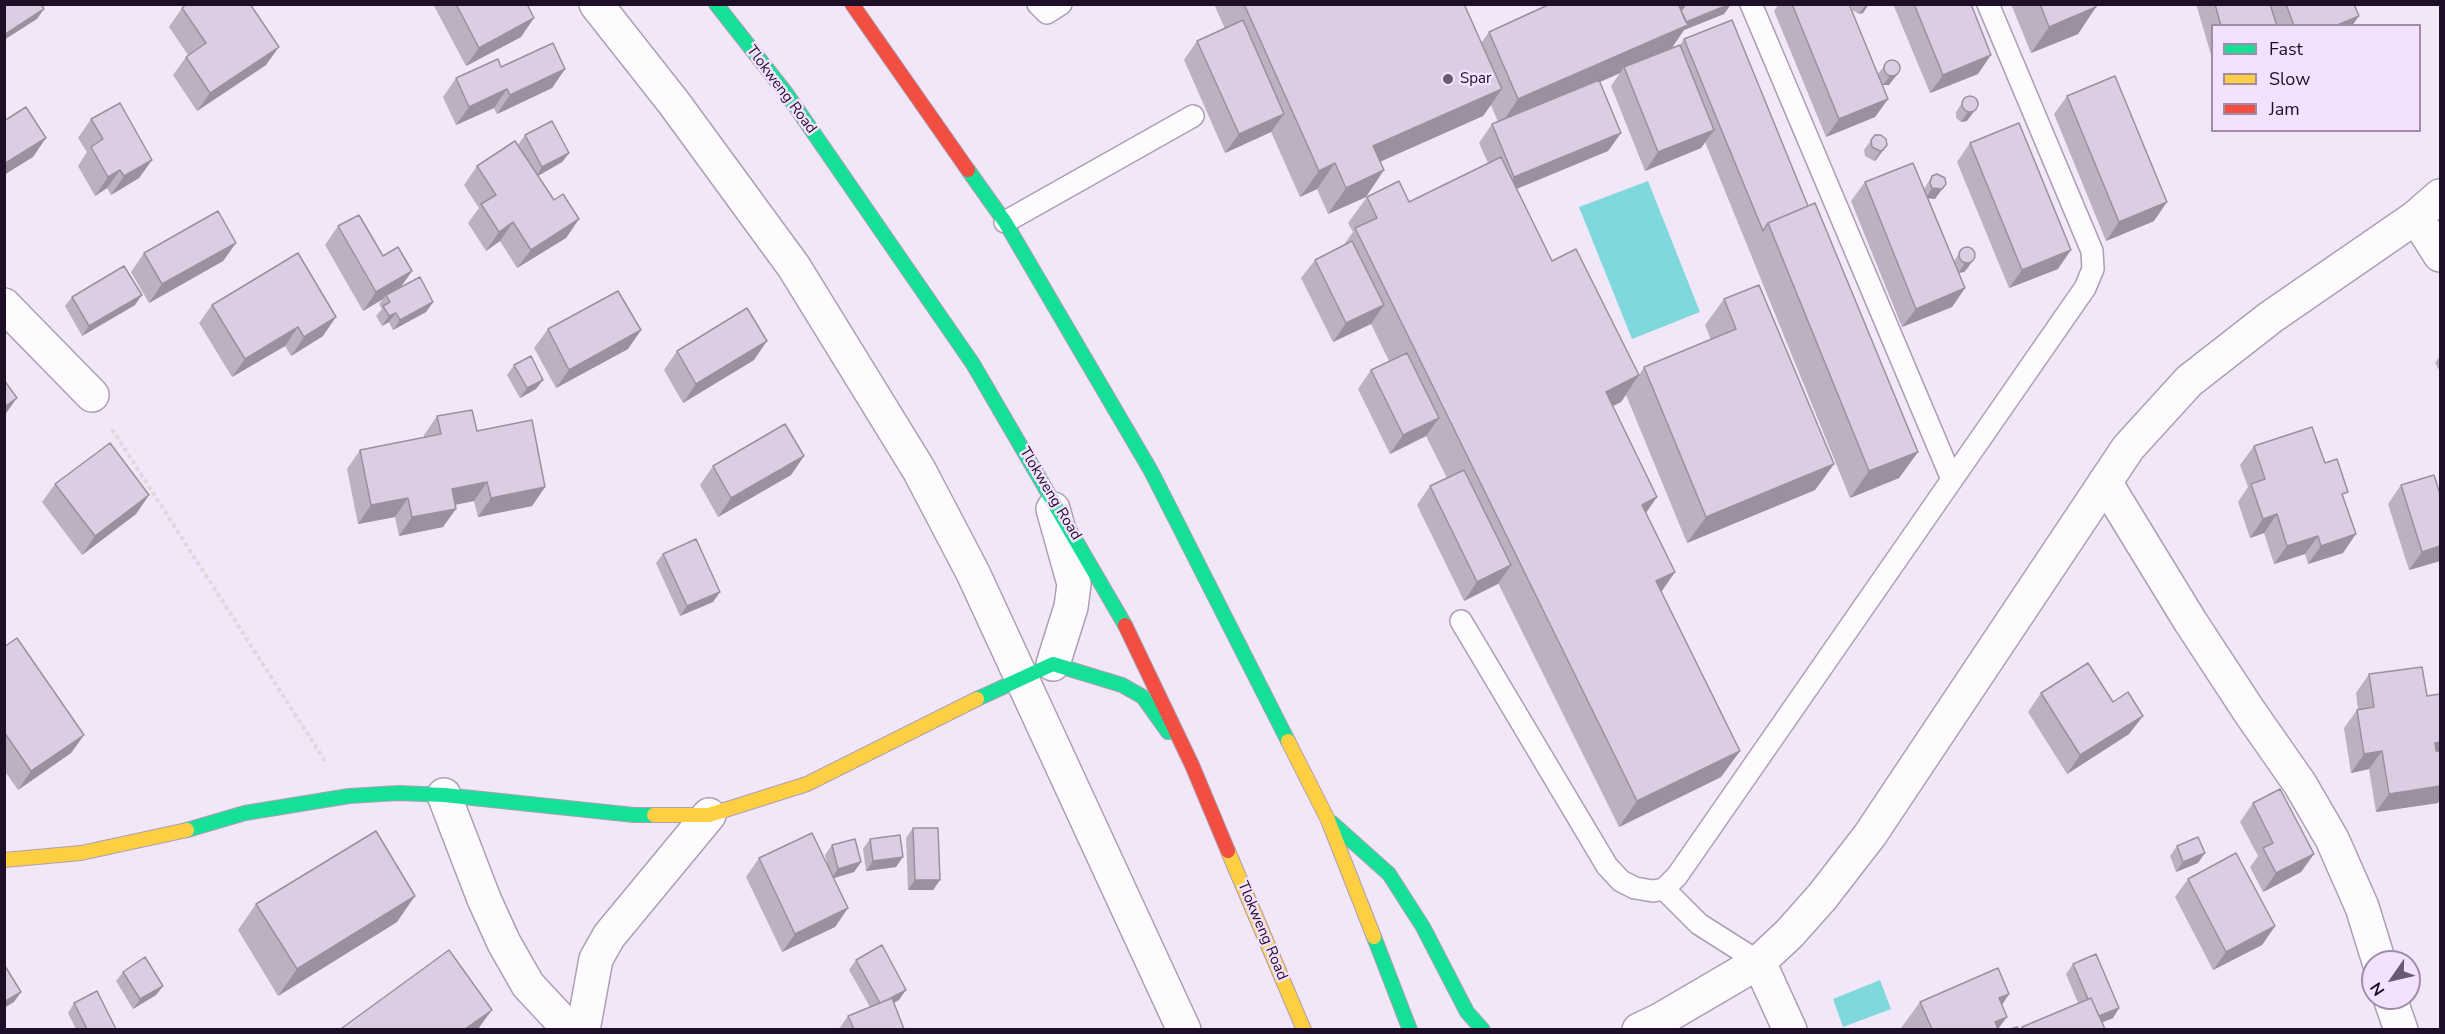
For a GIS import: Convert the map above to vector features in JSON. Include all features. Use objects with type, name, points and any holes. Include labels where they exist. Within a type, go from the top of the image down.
[{"type":"main road","name":"Tlokweng Road","points":[[716,4],[786,93],[973,364],[1117,608],[1192,765],[1304,1029]]},
{"type":"main road","points":[[852,4],[1005,222],[1150,471],[1328,820],[1410,1029]]},
{"type":"main road","points":[[4,860],[81,853],[172,834],[245,813],[349,796],[399,793],[444,795],[634,815],[709,815],[807,784],[1022,677],[1053,664],[1122,685],[1143,698],[1192,765]]},
{"type":"main road","points":[[1328,820],[1389,874],[1423,927],[1467,1012],[1483,1029]]},
{"type":"street","points":[[596,4],[674,103],[794,267],[919,470],[973,573],[1157,975],[1184,1029]]},
{"type":"street","points":[[1639,1029],[1660,1020],[1759,962],[1790,934],[1816,905],[1870,836],[2128,448],[2189,381],[2271,317],[2416,217],[2440,196]]},
{"type":"street","points":[[2416,217],[2440,255]]},
{"type":"street","points":[[4,305],[92,395]]},
{"type":"street","points":[[2105,482],[2190,621],[2300,784],[2332,839],[2362,907],[2375,950]]},
{"type":"street","points":[[1048,492],[1074,584],[1071,607],[1053,664]]},
{"type":"street","points":[[444,795],[484,899],[504,943],[528,985],[570,1029]]},
{"type":"street","points":[[583,1029],[596,959],[609,936],[709,815]]},
{"type":"street","points":[[1759,962],[1790,1029]]},
{"type":"street","points":[[2394,1010],[2401,1029]]},
{"type":"lane","points":[[1038,4],[1047,13],[1061,4]]},
{"type":"lane","points":[[1751,4],[1952,477]]},
{"type":"lane","points":[[1461,621],[1606,866],[1621,881],[1635,888],[1653,891],[1664,889],[1677,876],[2085,288],[2093,269],[2092,251],[1988,4]]},
{"type":"lane","points":[[1005,222],[1193,116]]},
{"type":"lane","points":[[1664,889],[1699,924],[1759,962]]},
{"type":"path","points":[[92,395],[349,796]]},
{"type":"water","points":[[1648,181],[1700,312],[1632,339],[1579,207]]},
{"type":"water","points":[[1880,980],[1891,1009],[1843,1027],[1833,999]]},
{"type":"building","points":[[8,4],[41,4],[44,9],[4,35],[4,7]]},
{"type":"building","points":[[187,4],[250,4],[279,47],[210,93],[186,57],[206,43],[182,8]]},
{"type":"building","points":[[456,4],[527,4],[534,18],[479,48]]},
{"type":"building","points":[[1244,4],[1464,4],[1502,89],[1373,146],[1384,170],[1346,188],[1335,163],[1319,171]]},
{"type":"building","points":[[1550,4],[1678,4],[1688,25],[1518,99],[1489,32]]},
{"type":"building","points":[[1686,4],[1730,4],[1686,22],[1681,11]]},
{"type":"building","points":[[1792,4],[1849,4],[1888,99],[1839,119]]},
{"type":"building","points":[[1914,4],[1971,4],[1991,55],[1943,75]]},
{"type":"building","points":[[2040,4],[2095,4],[2096,7],[2049,27]]},
{"type":"building","points":[[2215,4],[2270,4],[2276,24],[2220,24]]},
{"type":"building","points":[[2286,4],[2354,4],[2359,16],[2340,24],[2293,24]]},
{"type":"building","points":[[1243,20],[1284,114],[1239,134],[1197,41]]},
{"type":"building","points":[[1732,20],[1808,206],[1768,223],[1763,231],[1684,39]]},
{"type":"building","points":[[553,43],[565,69],[510,95],[507,89],[469,107],[456,78],[498,59],[501,67]]},
{"type":"building","points":[[1680,45],[1714,130],[1658,152],[1624,67]]},
{"type":"building","points":[[1892,60],[1898,62],[1900,68],[1898,74],[1892,76],[1886,74],[1884,68],[1886,62]]},
{"type":"building","points":[[2115,76],[2167,202],[2119,222],[2067,96]]},
{"type":"building","points":[[1599,80],[1621,133],[1514,177],[1492,124]]},
{"type":"building","points":[[1970,96],[1978,104],[1970,112],[1962,104]]},
{"type":"building","points":[[120,103],[152,160],[124,176],[120,170],[108,177],[91,147],[103,139],[91,119]]},
{"type":"building","points":[[26,107],[46,138],[4,164],[4,121]]},
{"type":"building","points":[[552,121],[569,153],[542,167],[525,135]]},
{"type":"building","points":[[2019,123],[2071,250],[2022,270],[1970,143]]},
{"type":"building","points":[[1875,135],[1881,135],[1886,139],[1887,145],[1883,150],[1872,147],[1871,140]]},
{"type":"building","points":[[515,141],[554,200],[563,194],[579,219],[531,250],[513,222],[499,232],[481,204],[496,195],[477,166]]},
{"type":"building","points":[[1501,157],[1552,261],[1576,249],[1639,375],[1606,392],[1657,497],[1642,505],[1675,572],[1656,581],[1740,751],[1637,801],[1355,228],[1377,218],[1367,197],[1399,181],[1409,202]]},
{"type":"building","points":[[1913,163],[1965,288],[1916,309],[1865,182]]},
{"type":"building","points":[[1937,174],[1945,178],[1946,184],[1942,189],[1932,188],[1930,183],[1932,176]]},
{"type":"building","points":[[1815,203],[1918,452],[1869,471],[1768,223]]},
{"type":"building","points":[[218,211],[236,243],[162,284],[144,253]]},
{"type":"building","points":[[359,215],[383,256],[398,247],[412,271],[376,292],[338,226]]},
{"type":"building","points":[[1352,241],[1384,305],[1346,323],[1315,260]]},
{"type":"building","points":[[1967,247],[1973,249],[1975,255],[1973,261],[1967,263],[1961,261],[1959,255],[1961,249]]},
{"type":"building","points":[[298,253],[336,317],[304,337],[298,327],[245,359],[212,305]]},
{"type":"building","points":[[124,266],[142,295],[89,326],[72,297]]},
{"type":"building","points":[[420,277],[433,302],[400,320],[396,313],[389,316],[383,306],[390,302],[386,295]]},
{"type":"building","points":[[1759,285],[1834,464],[1706,517],[1644,367],[1736,329],[1724,299]]},
{"type":"building","points":[[618,291],[641,330],[569,370],[548,329]]},
{"type":"building","points":[[747,308],[767,341],[696,384],[677,351]]},
{"type":"building","points":[[1407,353],[1439,418],[1403,435],[1371,370]]},
{"type":"building","points":[[531,356],[543,380],[527,388],[514,365]]},
{"type":"building","points":[[4,380],[17,398],[4,407]]},
{"type":"building","points":[[472,410],[477,431],[532,420],[545,487],[491,498],[487,482],[452,489],[456,509],[412,517],[408,498],[371,505],[360,450],[441,434],[437,416]]},
{"type":"building","points":[[785,424],[804,456],[731,498],[713,466]]},
{"type":"building","points":[[2312,427],[2325,463],[2337,459],[2348,492],[2342,494],[2356,534],[2321,546],[2318,536],[2287,546],[2277,514],[2263,519],[2251,484],[2265,479],[2254,446]]},
{"type":"building","points":[[110,443],[149,495],[95,536],[55,484]]},
{"type":"building","points":[[1464,470],[1511,565],[1477,582],[1430,486]]},
{"type":"building","points":[[2434,475],[2440,494],[2440,546],[2422,552],[2401,485]]},
{"type":"building","points":[[696,539],[720,592],[687,606],[663,554]]},
{"type":"building","points":[[17,638],[84,735],[31,771],[4,732],[4,647]]},
{"type":"building","points":[[2088,663],[2113,702],[2128,692],[2143,716],[2080,755],[2041,693]]},
{"type":"building","points":[[2422,667],[2427,696],[2440,694],[2440,742],[2435,743],[2436,751],[2440,751],[2440,786],[2389,794],[2382,751],[2364,754],[2357,710],[2374,707],[2369,674]]},
{"type":"building","points":[[2280,789],[2314,854],[2276,873],[2263,848],[2273,843],[2253,803]]},
{"type":"building","points":[[913,828],[938,828],[940,880],[915,880]]},
{"type":"building","points":[[376,831],[415,896],[297,969],[256,904]]},
{"type":"building","points":[[812,833],[848,908],[795,934],[759,858]]},
{"type":"building","points":[[900,835],[903,857],[873,861],[870,839]]},
{"type":"building","points":[[2198,837],[2205,853],[2183,862],[2177,846]]},
{"type":"building","points":[[855,839],[861,862],[838,869],[832,845]]},
{"type":"building","points":[[2236,853],[2275,926],[2226,952],[2188,879]]},
{"type":"building","points":[[882,945],[906,990],[880,1003],[856,960]]},
{"type":"building","points":[[449,950],[492,1010],[465,1029],[342,1028]]},
{"type":"building","points":[[2096,954],[2119,1008],[2099,1016],[2091,998],[2088,999],[2073,964]]},
{"type":"building","points":[[145,957],[163,986],[140,999],[123,972]]},
{"type":"building","points":[[4,967],[21,992],[4,1002]]},
{"type":"building","points":[[1998,968],[2009,994],[1999,998],[2007,1017],[1995,1022],[1998,1029],[1932,1029],[1920,1002]]},
{"type":"building","points":[[97,991],[116,1029],[87,1029],[74,1003]]},
{"type":"building","points":[[892,998],[904,1029],[854,1029],[848,1016]]},
{"type":"building","points":[[2091,998],[2105,1029],[2023,1029],[2022,1027]]},
{"type":"traffic: fast","points":[[716,4],[786,93],[973,364],[1125,625]]},
{"type":"traffic: fast","points":[[968,170],[1005,222],[1151,471],[1288,741]]},
{"type":"traffic: fast","points":[[977,699],[1053,664],[1122,685],[1143,697],[1168,732]]},
{"type":"traffic: fast","points":[[187,830],[245,813],[349,796],[399,793],[444,795],[634,815],[654,815]]},
{"type":"traffic: fast","points":[[1332,823],[1389,874],[1423,927],[1467,1012],[1483,1030]]},
{"type":"traffic: fast","points":[[1374,937],[1410,1030]]},
{"type":"traffic: slow","points":[[654,815],[709,815],[807,784],[977,699]]},
{"type":"traffic: slow","points":[[1288,741],[1328,820],[1374,937]]},
{"type":"traffic: slow","points":[[4,860],[81,853],[187,830]]},
{"type":"traffic: slow","points":[[1228,851],[1304,1030]]},
{"type":"traffic: jam","points":[[852,4],[968,170]]},
{"type":"traffic: jam","points":[[1125,625],[1192,765],[1228,851]]},
{"type":"place","name":"Spar","points":[[1448,79]]}]
